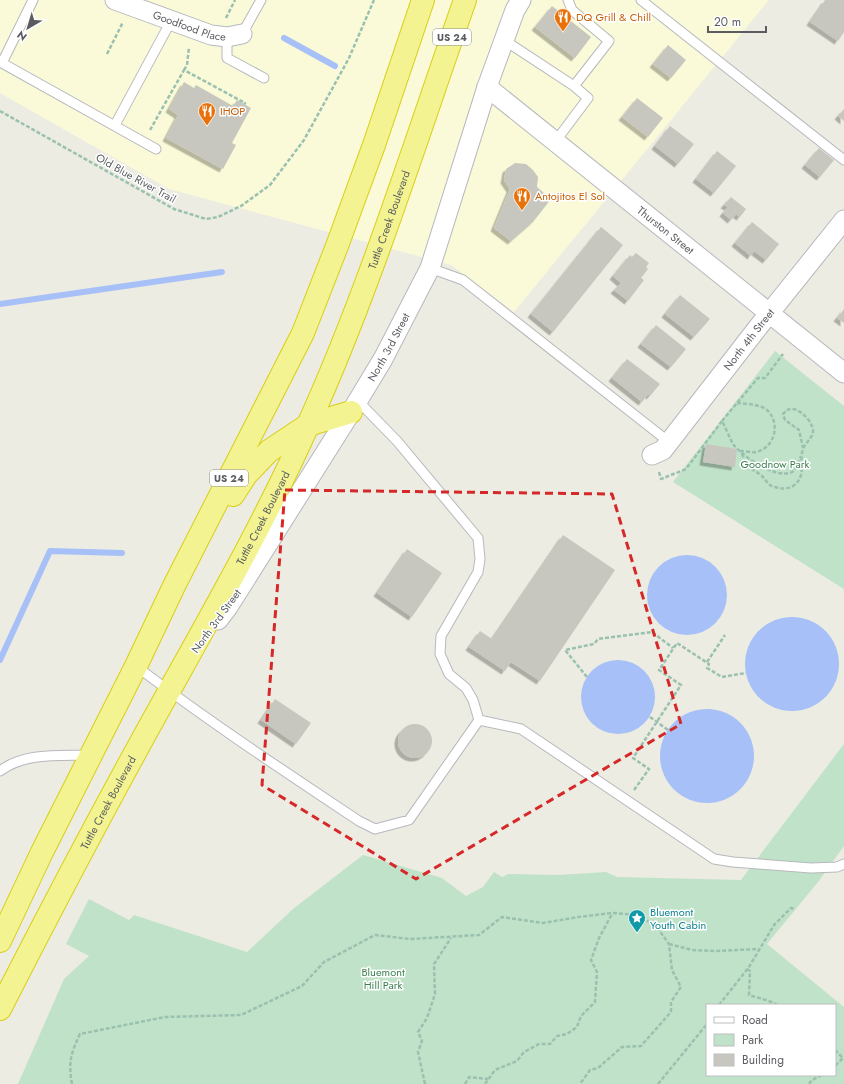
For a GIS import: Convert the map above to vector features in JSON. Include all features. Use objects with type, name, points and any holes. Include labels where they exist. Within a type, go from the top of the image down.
[{"type":"highway","name":"US 24","points":[[0,941],[42,852],[303,334],[338,246],[423,0]]},
{"type":"highway","name":"Tuttle Creek Boulevard","points":[[0,1009],[42,926],[258,529],[308,425],[345,335],[384,233],[465,0]]},
{"type":"highway","points":[[196,544],[218,517],[246,475],[269,452],[308,425],[355,407]]},
{"type":"street","name":"North 3rd Street","points":[[187,661],[228,607],[355,407],[383,359],[430,268],[487,87],[515,10],[521,0]]},
{"type":"street","name":"Goodfood Place","points":[[123,3],[211,35],[235,36]]},
{"type":"street","name":"Thurston Street","points":[[487,87],[844,373]]},
{"type":"street","name":"North 4th Street","points":[[652,455],[663,450],[769,313],[844,220]]},
{"type":"lane","points":[[33,0],[2,63],[156,149]]},
{"type":"lane","points":[[568,0],[572,10],[608,41],[574,86]]},
{"type":"lane","points":[[641,0],[844,160]]},
{"type":"lane","points":[[260,2],[235,36],[227,58],[264,78]]},
{"type":"lane","points":[[115,125],[171,21]]},
{"type":"lane","points":[[504,40],[574,86],[588,98],[555,142]]},
{"type":"lane","points":[[430,268],[463,280],[669,442]]},
{"type":"lane","points":[[355,407],[397,441],[478,538],[480,559],[478,572],[441,636],[440,654],[449,674],[466,688],[473,700],[479,720]]},
{"type":"lane","points":[[136,666],[169,692],[359,821],[375,829],[409,820],[479,720]]},
{"type":"lane","points":[[479,720],[521,729],[714,859],[733,862],[811,868],[837,868],[844,864]]},
{"type":"lane","points":[[0,771],[7,766],[34,757],[91,755]]},
{"type":"path","name":"Old Blue River Trail","points":[[0,111],[174,209],[206,219],[218,216],[241,206],[270,185],[304,140],[349,58],[374,0]]},
{"type":"path","points":[[107,54],[123,3]]},
{"type":"path","points":[[149,132],[184,70],[245,103],[244,104]]},
{"type":"path","points":[[652,455],[661,479],[686,469],[722,421],[758,378],[765,378],[783,354]]},
{"type":"path","points":[[737,403],[750,404],[766,409],[772,416],[774,425],[774,437],[771,443],[756,453],[741,451]]},
{"type":"path","points":[[741,451],[747,465],[762,476],[770,486],[780,489],[791,488],[802,476],[803,448],[799,430],[785,420],[784,414],[787,410],[792,408],[810,420],[813,429],[812,434],[803,448]]},
{"type":"path","points":[[722,421],[734,444],[755,463],[770,472],[792,472],[802,455]]},
{"type":"path","points":[[587,677],[565,650],[594,644],[598,639],[652,632],[673,648]]},
{"type":"path","points":[[706,662],[725,635]]},
{"type":"path","points":[[627,800],[649,768],[633,758],[681,686],[659,670],[677,643],[710,664],[707,668],[722,677],[746,673]]},
{"type":"path","points":[[650,718],[668,730]]},
{"type":"path","points":[[720,1004],[747,969],[774,925],[791,908],[795,909]]},
{"type":"path","points":[[485,1084],[495,1070],[518,1061],[524,1052],[539,1044],[550,1044],[557,1036],[568,1034],[577,1027],[581,1016],[595,1002],[597,972],[591,960],[599,938],[612,913]]},
{"type":"path","points":[[72,1084],[70,1072],[71,1052],[80,1034],[165,1017],[241,1015],[302,986],[324,962],[375,935],[410,939],[479,935],[502,917],[543,922],[612,913],[640,915],[659,930],[669,944],[672,970],[681,987],[672,1002],[671,1012],[641,1046],[622,1047],[598,1068],[590,1070],[580,1084]]},
{"type":"path","points":[[425,1084],[418,1052],[422,1041],[418,1032],[427,1018],[435,994],[434,964],[451,937]]},
{"type":"path","points":[[669,944],[692,950],[715,951],[759,949]]},
{"type":"path","points":[[747,969],[750,971],[749,995],[776,1004]]},
{"type":"path","points":[[658,1084],[706,1025]]},
{"type":"path","points":[[836,1051],[843,1058],[836,1065]]},
{"type":"path","points":[[809,1084],[812,1080],[820,1076]]},
{"type":"path","points":[[465,1084],[469,1077],[489,1079]]},
{"type":"highlighted area","points":[[285,490],[612,494],[681,724],[416,879],[262,785]]},
{"type":"shaded area","points":[[0,0],[769,0],[514,312],[451,265],[169,189],[0,93]]},
{"type":"green space","name":"Goodnow Park","points":[[775,351],[844,406],[844,589],[673,482]]},
{"type":"green space","name":"Bluemont Hill Park","points":[[844,744],[844,846],[818,882],[767,944],[844,1007],[844,1084],[18,1084],[64,979],[89,956],[66,944],[89,899],[129,920],[134,915],[247,952],[293,909],[363,855],[442,878],[466,896],[483,887],[494,872],[502,877],[508,874],[558,875],[606,872],[617,877],[741,880]]},
{"type":"water","points":[[687,555],[702,558],[715,567],[724,580],[727,595],[724,610],[715,623],[702,632],[687,635],[672,632],[659,623],[650,610],[647,595],[650,580],[659,567],[672,558]]},
{"type":"water","points":[[792,617],[810,621],[825,631],[835,646],[839,664],[835,682],[825,697],[810,707],[792,711],[774,707],[759,697],[749,682],[745,664],[749,646],[759,631],[774,621]]},
{"type":"water","points":[[618,660],[639,666],[649,676],[655,697],[649,718],[639,728],[618,734],[597,728],[587,718],[581,697],[587,676],[597,666]]},
{"type":"water","points":[[707,709],[725,713],[740,723],[750,738],[754,756],[750,774],[740,789],[725,799],[707,803],[689,799],[674,789],[664,774],[660,756],[664,738],[674,723],[689,713]]},
{"type":"building","points":[[825,0],[844,0],[844,32],[838,41],[810,22]]},
{"type":"building","name":"DQ Grill & Chill","points":[[552,6],[591,37],[575,58],[535,27]]},
{"type":"building","points":[[668,45],[686,60],[671,78],[653,64]]},
{"type":"building","name":"IHOP","points":[[184,82],[194,88],[196,85],[233,106],[237,100],[251,108],[232,143],[236,145],[223,169],[166,138],[178,115],[169,109]]},
{"type":"building","points":[[637,98],[663,118],[648,137],[622,117]]},
{"type":"building","points":[[844,109],[844,121],[838,116]]},
{"type":"building","points":[[670,126],[694,144],[678,164],[655,146]]},
{"type":"building","points":[[819,148],[834,160],[820,177],[805,165]]},
{"type":"building","points":[[717,151],[736,166],[714,193],[696,179]]},
{"type":"building","name":"Antojitos El Sol","points":[[515,163],[526,164],[533,170],[538,177],[537,187],[551,199],[533,222],[511,241],[494,228],[510,189],[504,180],[506,169]]},
{"type":"building","points":[[731,197],[746,209],[740,217],[736,214],[731,220],[723,213],[728,207],[724,205]]},
{"type":"building","points":[[752,222],[779,244],[766,260],[754,251],[751,256],[735,243]]},
{"type":"building","points":[[601,227],[623,245],[553,332],[531,314]]},
{"type":"building","points":[[636,253],[649,263],[646,267],[648,269],[641,278],[644,280],[628,301],[614,290],[621,283],[613,276],[630,255],[632,257]]},
{"type":"building","points":[[680,295],[710,319],[694,337],[665,314]]},
{"type":"building","points":[[844,309],[844,323],[837,318]]},
{"type":"building","points":[[656,325],[686,349],[671,367],[641,344]]},
{"type":"building","points":[[627,359],[660,384],[650,396],[648,394],[642,402],[612,378]]},
{"type":"building","points":[[706,444],[737,449],[735,467],[703,462]]},
{"type":"building","points":[[563,535],[615,570],[540,681],[511,662],[505,671],[469,647],[480,631],[492,639]]},
{"type":"building","points":[[407,549],[442,573],[412,617],[377,593]]},
{"type":"building","points":[[275,699],[311,723],[296,744],[261,720]]},
{"type":"building","points":[[412,724],[418,724],[422,725],[429,731],[432,741],[431,748],[425,755],[418,758],[412,758],[408,757],[401,751],[398,744],[398,738],[399,734],[405,727]]},
{"type":"waterway","points":[[284,38],[335,66]]},
{"type":"waterway","points":[[0,304],[222,272]]},
{"type":"waterway","points":[[0,660],[50,551],[122,553]]},
{"type":"place","name":"DQ Grill & Chill","points":[[563,32]]},
{"type":"place","name":"IHOP","points":[[207,126]]},
{"type":"place","name":"Antojitos El Sol","points":[[522,211]]},
{"type":"place","name":"Bluemont Youth Cabin","points":[[637,933]]}]
